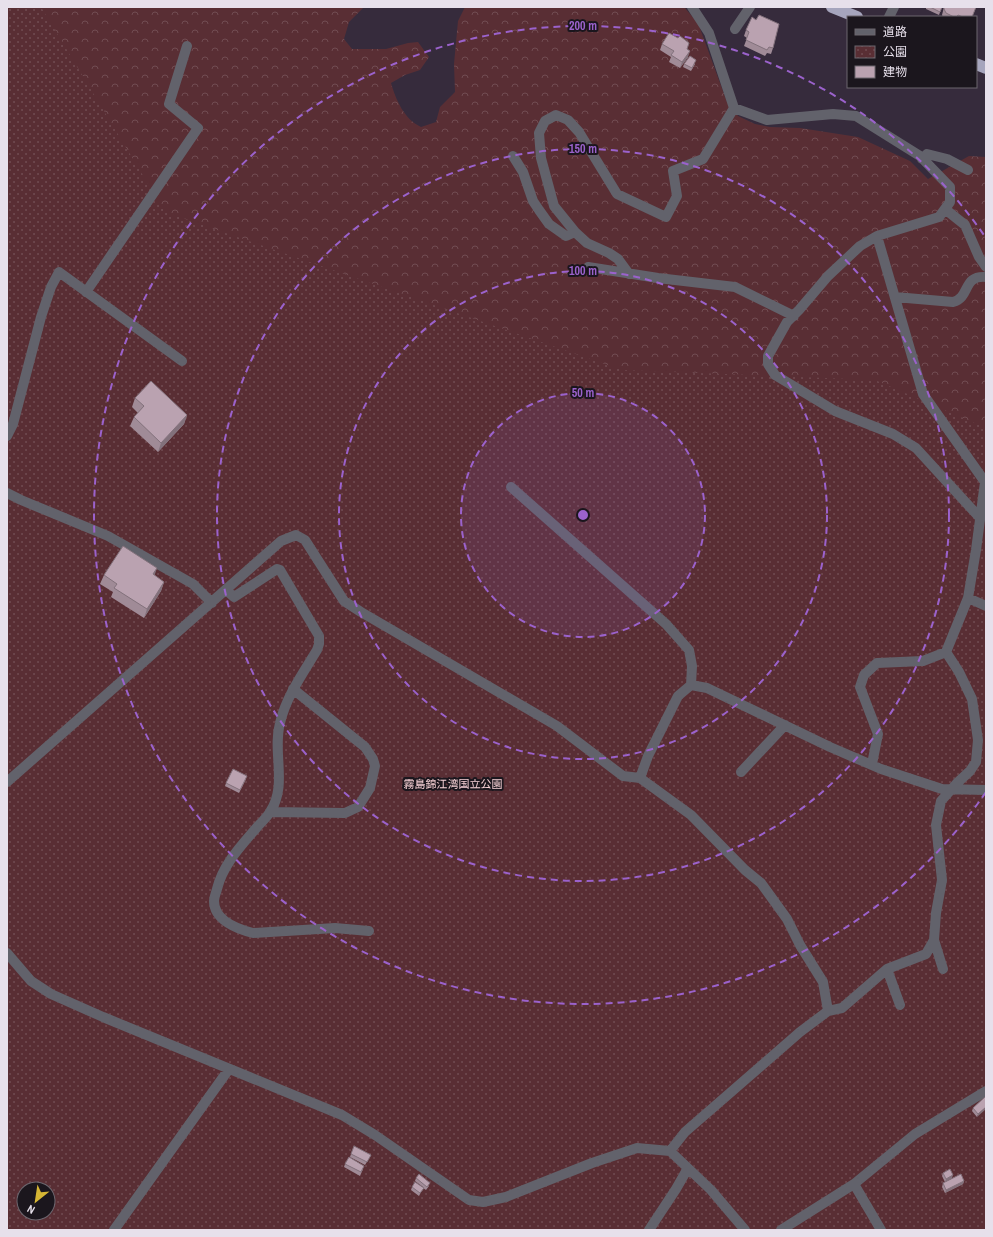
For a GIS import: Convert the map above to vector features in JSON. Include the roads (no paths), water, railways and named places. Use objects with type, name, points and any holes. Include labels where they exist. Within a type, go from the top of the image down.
[{"type":"highway","points":[[832,7],[854,16]]},
{"type":"street","points":[[630,274],[618,259],[609,253],[587,244],[554,206],[541,158],[538,133],[545,122],[556,115],[568,120],[579,132],[617,194],[666,217],[677,196],[673,171],[703,159],[734,108],[709,33],[692,7]]},
{"type":"street","points":[[735,29],[750,7]]},
{"type":"street","points":[[890,16],[894,7]]},
{"type":"street","points":[[86,292],[198,128],[169,104],[187,46]]},
{"type":"street","points":[[734,108],[768,120],[833,114],[856,116],[922,159],[950,187],[950,202],[939,217],[877,236],[860,246],[828,276],[794,316],[787,322],[768,356],[768,364],[775,375],[836,412],[893,434],[916,448],[980,518]]},
{"type":"street","points":[[922,159],[927,154],[947,159],[968,170]]},
{"type":"street","points":[[513,156],[523,172],[533,201],[549,224],[566,236],[575,232]]},
{"type":"street","points":[[945,209],[965,225],[979,257],[986,267]]},
{"type":"street","points":[[872,764],[878,734],[860,687],[864,675],[877,663],[923,661],[946,652],[968,598],[986,481],[922,394],[877,236]]},
{"type":"street","points":[[588,267],[630,274],[735,287],[794,316]]},
{"type":"street","points":[[7,436],[13,424],[41,317],[51,287],[59,272],[182,361]]},
{"type":"street","points":[[895,297],[953,302],[957,301],[961,297],[973,278],[978,276],[986,277]]},
{"type":"street","points":[[511,487],[666,624],[689,650],[692,666],[690,685],[678,696],[648,756],[640,778]]},
{"type":"street","points":[[7,493],[108,536],[193,584],[212,603]]},
{"type":"street","points":[[7,782],[281,541],[296,535],[305,540],[344,601],[557,726],[623,776],[640,778],[691,815],[744,870],[761,884],[787,919],[800,945],[823,982],[828,1011]]},
{"type":"street","points":[[226,590],[234,597],[277,569],[280,570],[319,636],[319,644],[317,650],[293,689],[280,722],[277,739],[279,772],[278,790],[270,812],[232,858],[219,880],[214,900],[215,908],[220,917],[240,930],[253,933],[335,928],[369,932]]},
{"type":"street","points":[[968,598],[986,606]]},
{"type":"street","points":[[943,969],[934,940],[936,913],[942,880],[936,825],[940,801],[970,771],[976,762],[978,740],[972,699],[959,672],[946,652]]},
{"type":"street","points":[[690,685],[707,688],[830,747],[881,769],[942,789],[986,790]]},
{"type":"street","points":[[270,812],[345,813],[358,807],[370,788],[375,766],[373,759],[365,747],[293,689]]},
{"type":"street","points":[[741,772],[785,725]]},
{"type":"street","points":[[670,1151],[685,1132],[800,1032],[828,1011],[842,1008],[887,969],[926,954],[934,940]]},
{"type":"street","points":[[7,953],[31,981],[51,994],[103,1017],[342,1115],[375,1135],[469,1200],[483,1202],[506,1197],[592,1163],[637,1148],[670,1151],[711,1190],[745,1230]]},
{"type":"street","points":[[887,969],[900,1005]]},
{"type":"street","points":[[114,1230],[229,1069]]},
{"type":"street","points":[[781,1230],[854,1184],[915,1134],[986,1091]]},
{"type":"street","points":[[649,1230],[676,1190],[688,1168]]},
{"type":"street","points":[[854,1184],[881,1230]]},
{"type":"park label","name":"霧島錦江湾国立公園","points":[[453,784]]}]
